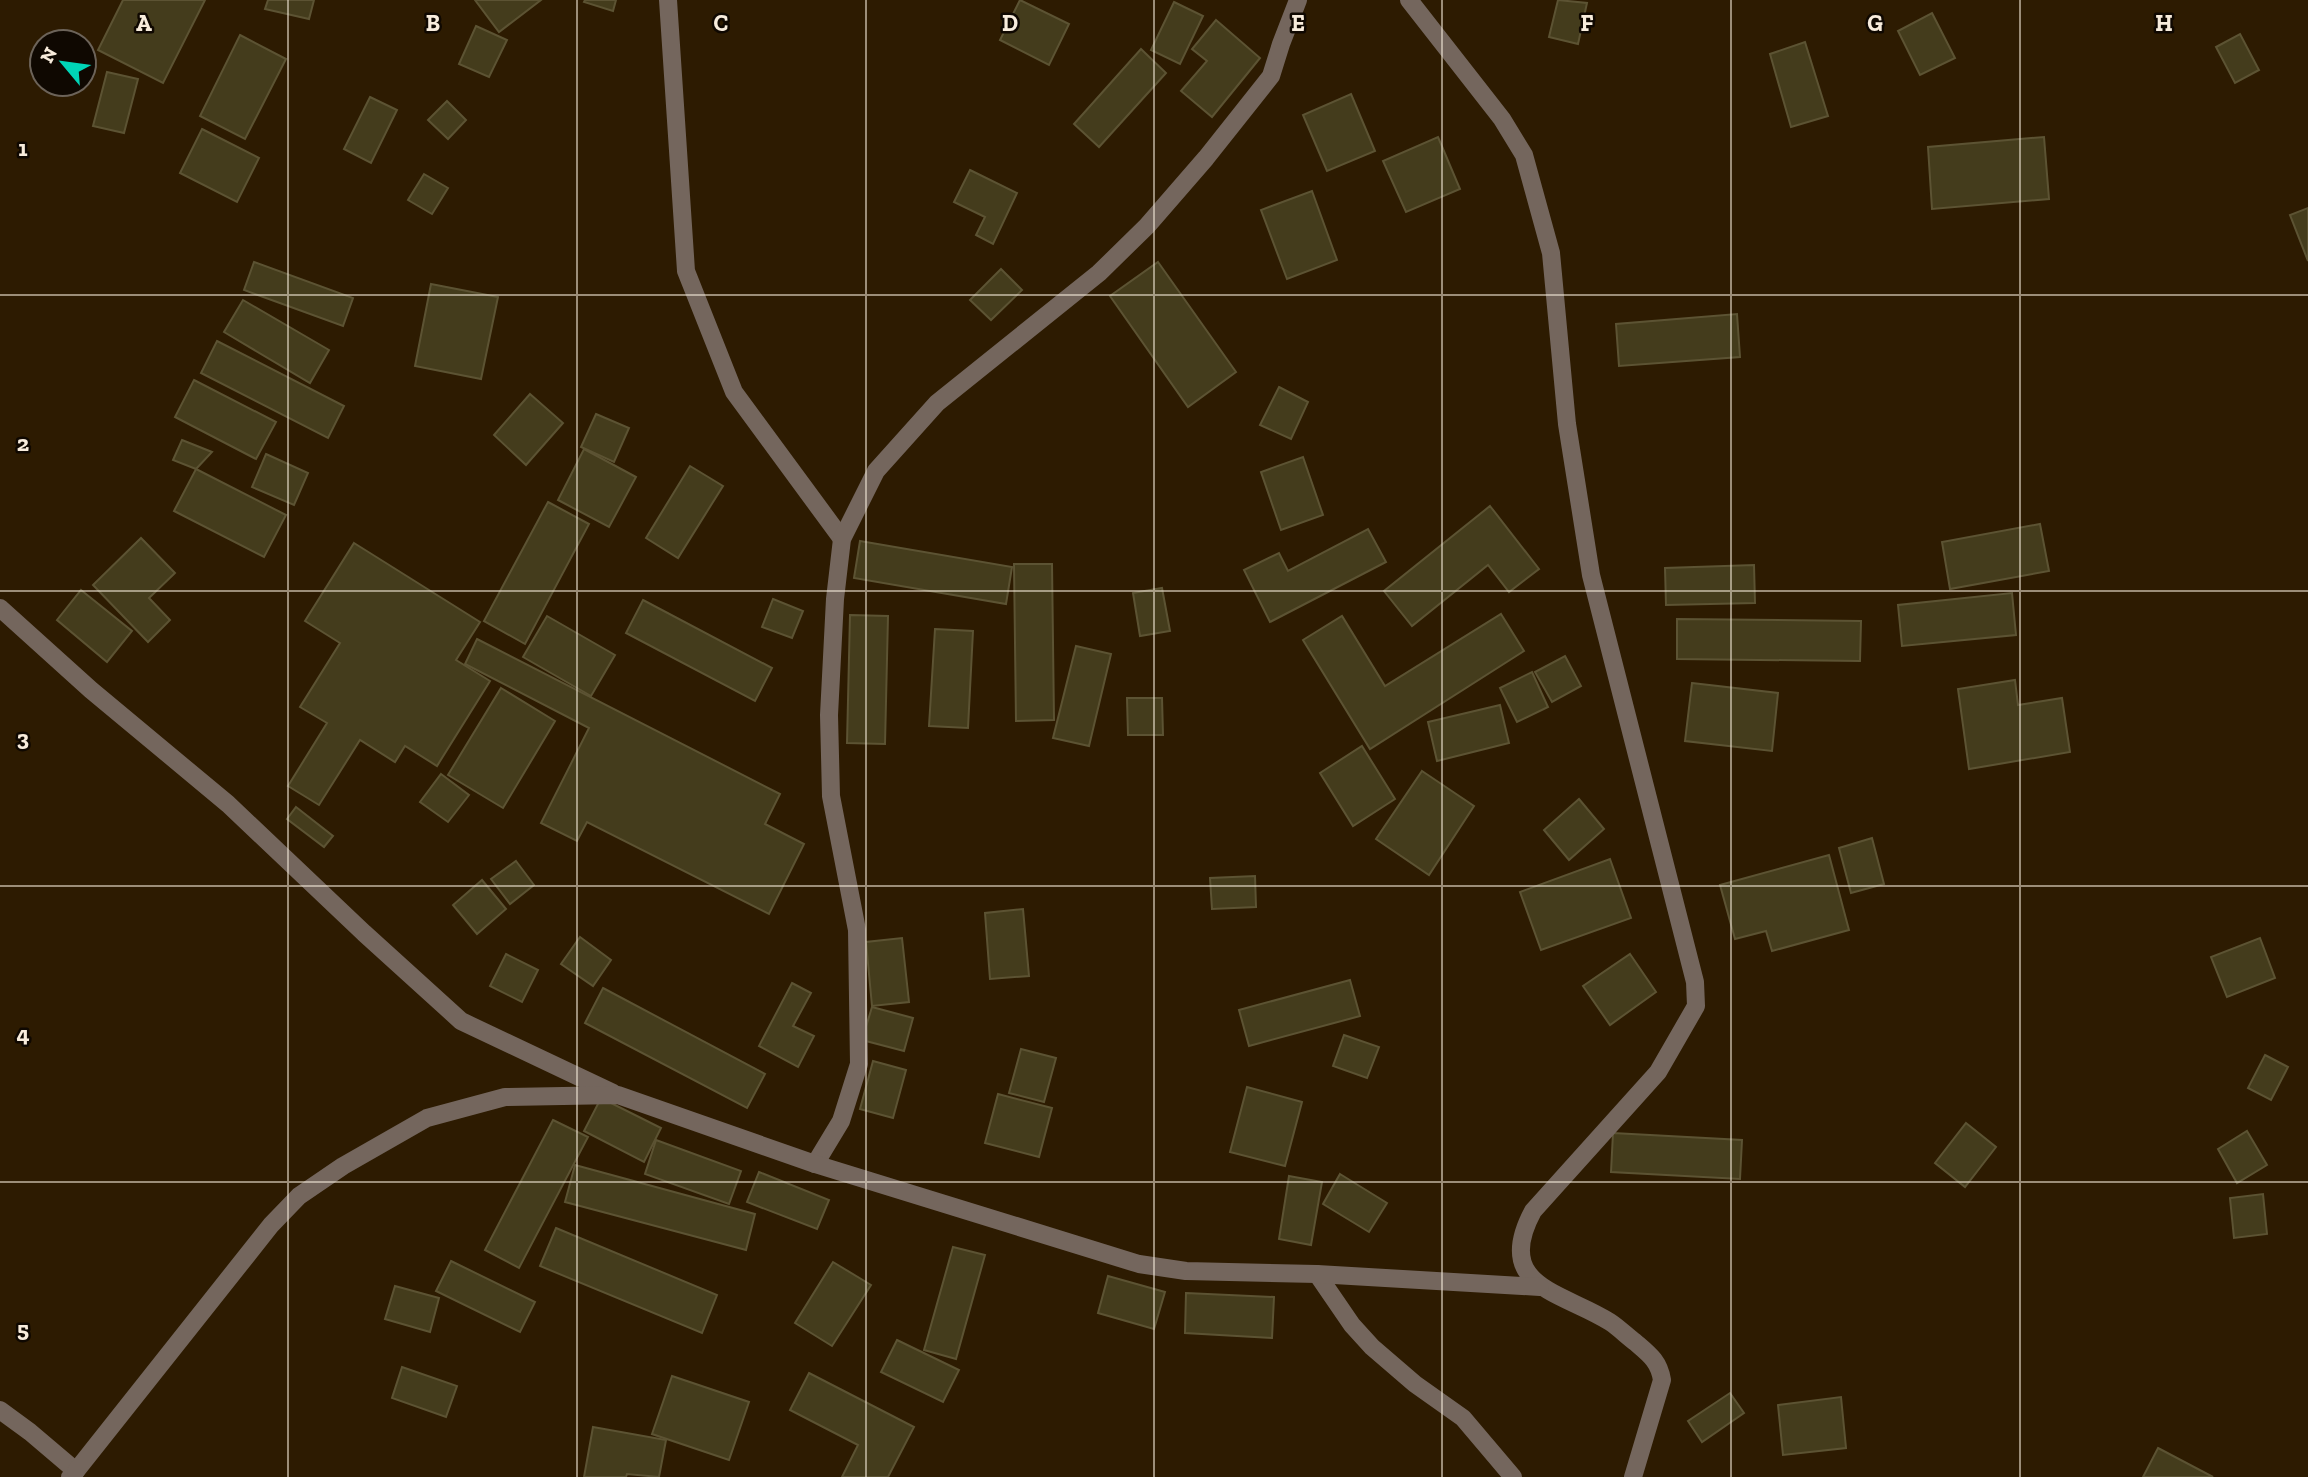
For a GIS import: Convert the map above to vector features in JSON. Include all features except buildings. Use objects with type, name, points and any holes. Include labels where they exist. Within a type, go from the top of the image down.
[{"type":"street","points":[[668,0],[686,271],[734,392],[842,539]]},
{"type":"street","points":[[815,1164],[841,1122],[859,1064],[857,930],[831,796],[831,676],[835,599],[842,539],[876,471],[937,403],[1099,273],[1147,226],[1206,158],[1271,76],[1298,0]]},
{"type":"street","points":[[1409,0],[1502,119],[1524,155],[1551,253],[1567,424],[1591,575],[1695,982],[1696,1006],[1658,1072],[1534,1212],[1524,1229],[1521,1252],[1525,1270],[1540,1287],[1610,1322],[1653,1357],[1660,1367],[1662,1380],[1633,1477]]},
{"type":"street","points":[[0,608],[91,690],[228,804],[461,1021],[618,1095],[815,1164],[1139,1264],[1186,1271],[1317,1274],[1540,1287]]},
{"type":"street","points":[[0,1409],[30,1432],[73,1474],[271,1225],[299,1196],[343,1166],[427,1118],[505,1097],[618,1095]]},
{"type":"street","points":[[1317,1274],[1352,1325],[1372,1346],[1415,1384],[1463,1418],[1513,1477]]}]
